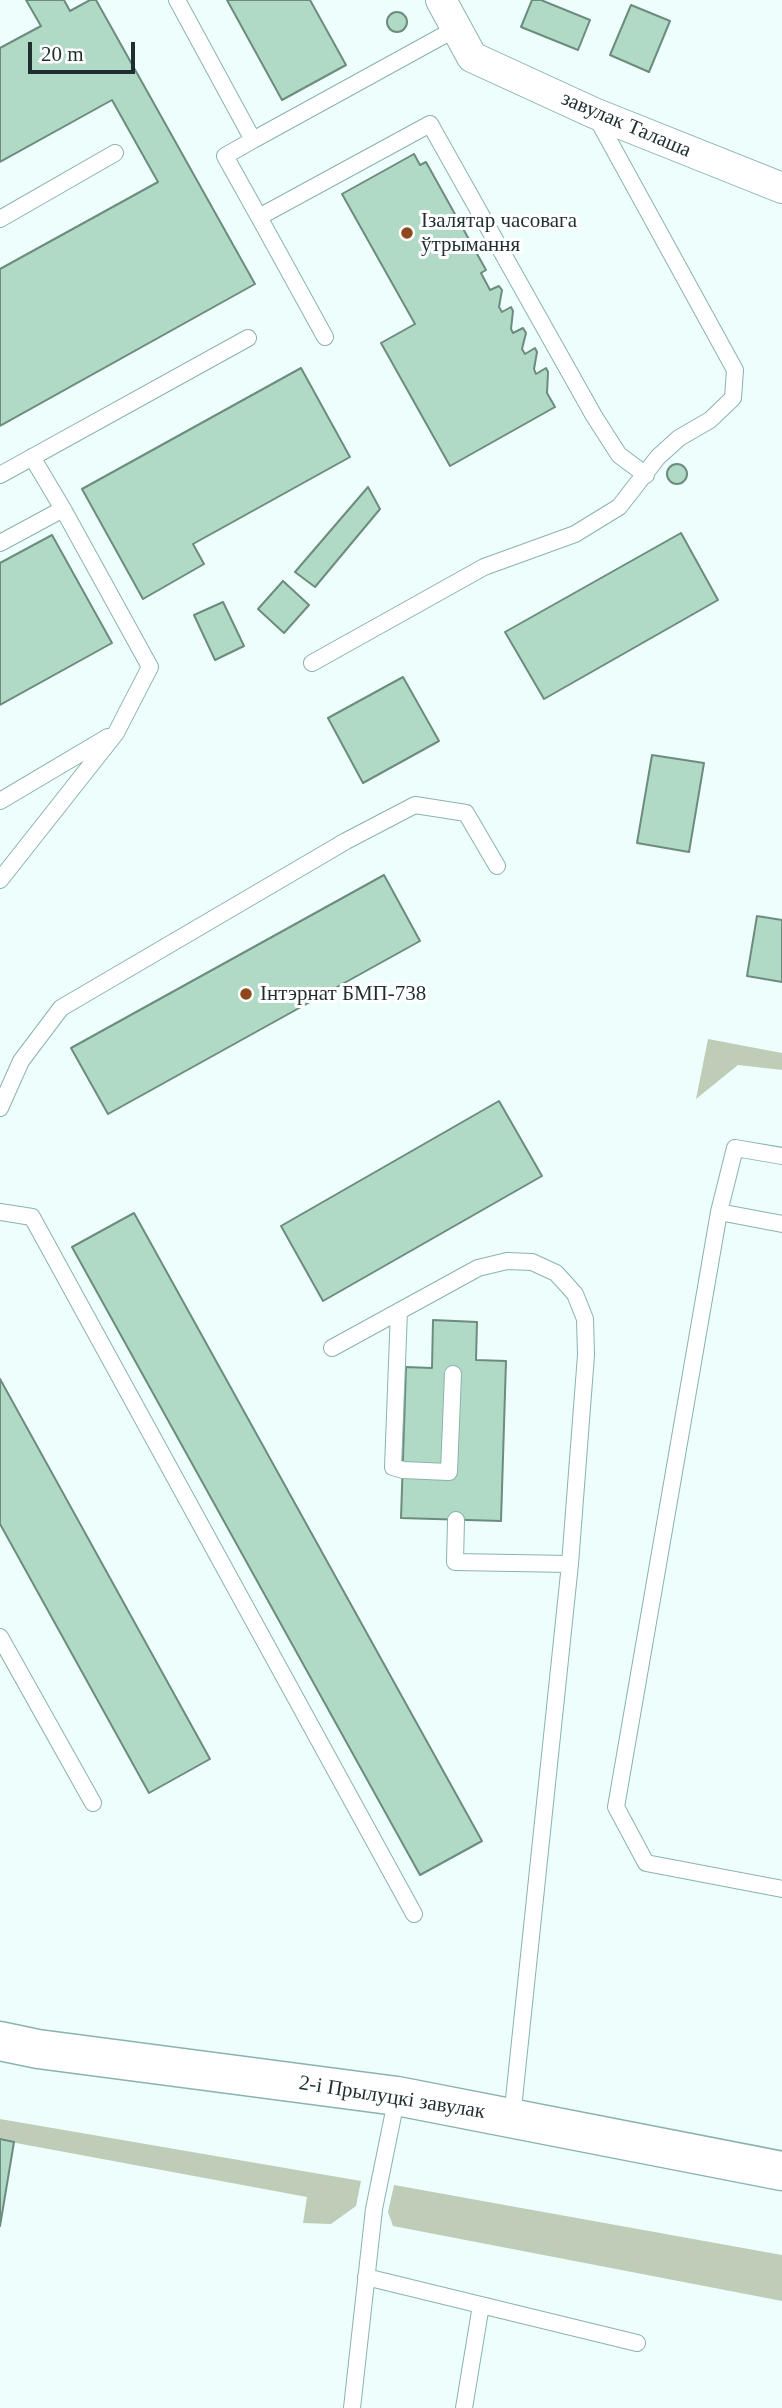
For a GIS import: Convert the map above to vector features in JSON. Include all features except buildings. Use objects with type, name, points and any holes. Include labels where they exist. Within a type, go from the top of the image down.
[{"type":"street","points":[[441,0],[457,28]]},
{"type":"street","name":"завулак Талаша","points":[[457,28],[472,57],[594,113],[782,188]]},
{"type":"street","name":"2-і Прылуцкі завулак","points":[[0,2041],[38,2049],[397,2096],[782,2171]]},
{"type":"lane","points":[[177,0],[253,140]]},
{"type":"lane","points":[[326,337],[225,156],[457,28]]},
{"type":"lane","points":[[312,663],[484,567],[575,534],[619,507],[658,457],[672,444],[710,420],[733,398],[735,370],[594,113]]},
{"type":"lane","points":[[259,217],[430,124],[594,416],[619,455],[646,475]]},
{"type":"lane","points":[[0,219],[115,153]]},
{"type":"lane","points":[[0,475],[248,338]]},
{"type":"lane","points":[[0,880],[116,733],[150,667],[32,457]]},
{"type":"lane","points":[[0,543],[63,509]]},
{"type":"lane","points":[[0,801],[116,733]]},
{"type":"lane","points":[[0,1108],[21,1061],[61,1008],[346,841],[415,805],[466,813],[497,866]]},
{"type":"lane","points":[[782,1156],[735,1148],[719,1212],[615,1807],[646,1863],[782,1889]]},
{"type":"lane","points":[[0,1212],[32,1217],[415,1914]]},
{"type":"lane","points":[[719,1212],[782,1224]]},
{"type":"lane","points":[[331,1348],[478,1268],[507,1262],[532,1262],[556,1273],[575,1294],[585,1320],[586,1355],[570,1564],[512,2118]]},
{"type":"lane","points":[[399,1311],[393,1467],[449,1472],[453,1374]]},
{"type":"lane","points":[[456,1520],[455,1563],[570,1564]]},
{"type":"lane","points":[[0,1637],[93,1803]]},
{"type":"lane","points":[[352,2408],[374,2209],[397,2096]]},
{"type":"lane","points":[[366,2277],[637,2343]]},
{"type":"lane","points":[[464,2408],[481,2305]]},
{"type":"green space","points":[[708,1039],[782,1053],[782,1070],[738,1065],[696,1099]]},
{"type":"green space","points":[[0,2119],[361,2181],[356,2206],[331,2224],[303,2223],[307,2197],[0,2140]]},
{"type":"green space","points":[[394,2185],[782,2255],[782,2301],[393,2226],[388,2212]]},
{"type":"place","name":"Ізалятар часовага ўтрымання","points":[[407,233]]},
{"type":"place","name":"Інтэрнат БМП-738","points":[[246,994]]}]
